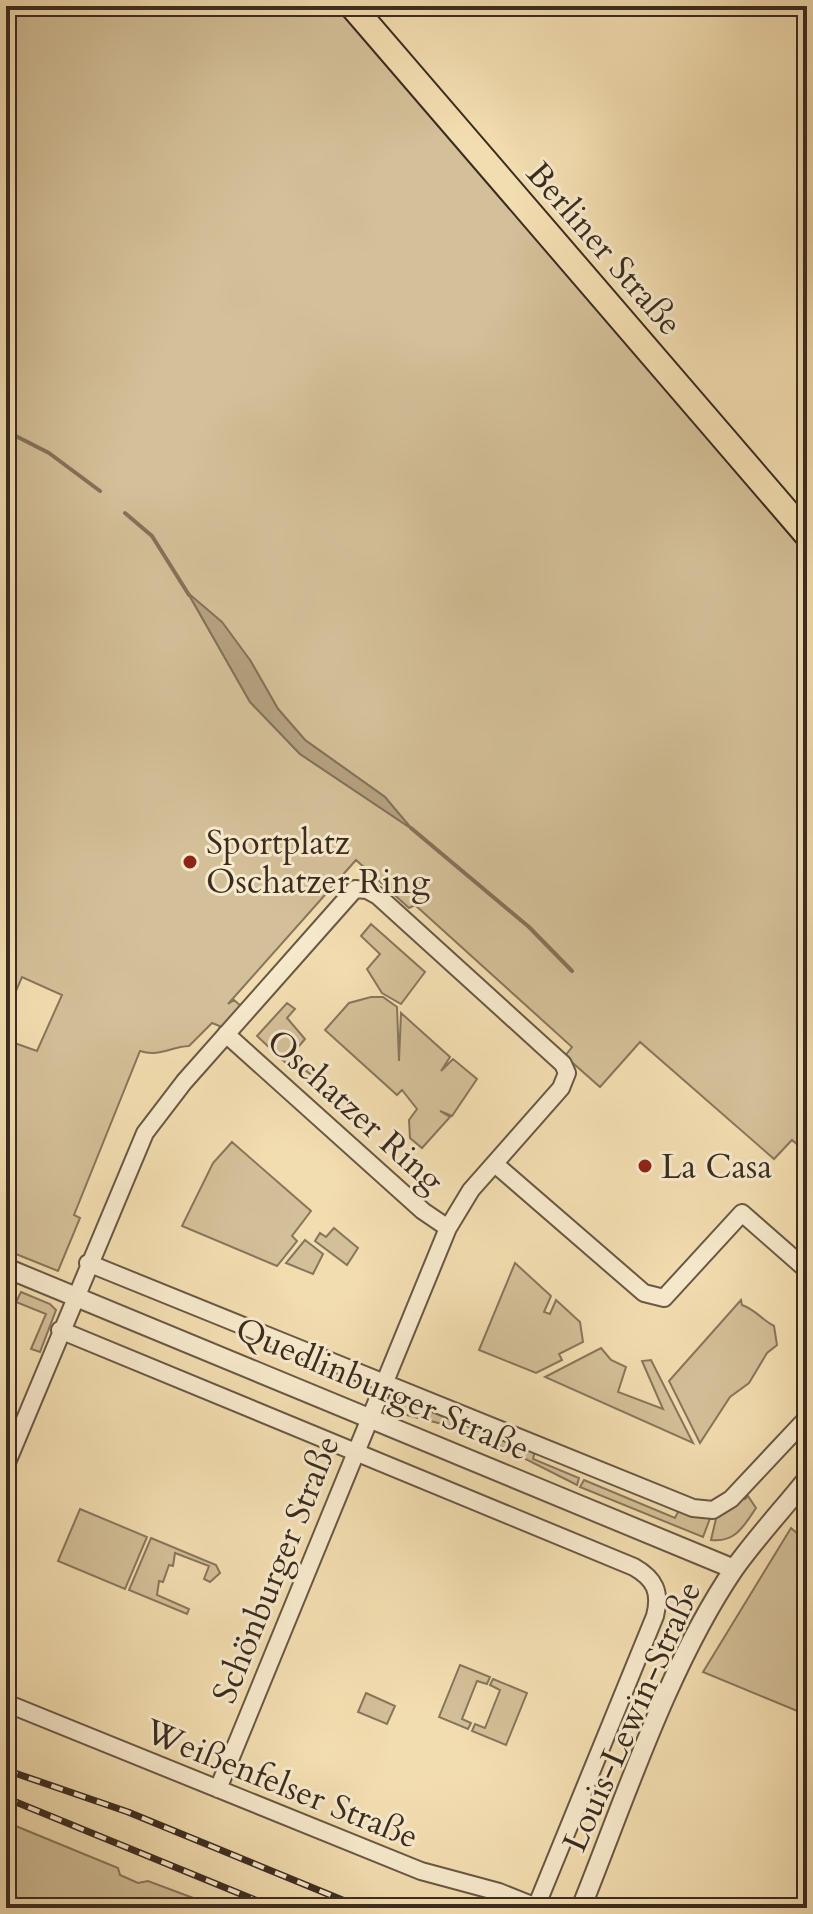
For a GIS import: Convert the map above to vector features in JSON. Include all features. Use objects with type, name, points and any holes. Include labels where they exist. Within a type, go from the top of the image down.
[{"type":"main road","name":"Berliner Straße","points":[[352,6],[807,535]]},
{"type":"street","name":"Oschatzer Ring","points":[[74,1296],[145,1133],[165,1103],[347,896],[355,889],[367,890],[451,961],[563,1064],[567,1073],[561,1088],[471,1190],[448,1228],[370,1416]]},
{"type":"street","name":"Oschatzer Ring","points":[[226,1034],[423,1211],[448,1228]]},
{"type":"street","points":[[495,1164],[644,1293],[664,1298],[742,1213],[807,1270]]},
{"type":"street","name":"Quedlinburger Straße","points":[[88,1263],[693,1508],[717,1509],[731,1499],[807,1418]]},
{"type":"street","name":"Quedlinburger Straße","points":[[6,1268],[734,1569]]},
{"type":"street","points":[[6,1465],[74,1296]]},
{"type":"street","name":"Quedlinburger Straße","points":[[60,1330],[634,1567],[656,1588]]},
{"type":"street","name":"Schönburger Straße","points":[[218,1789],[370,1416]]},
{"type":"street","name":"Louis-Lewin-Straße","points":[[581,1908],[675,1680],[734,1569],[807,1479]]},
{"type":"street","name":"Louis-Lewin-Straße","points":[[538,1907],[655,1616],[656,1588]]},
{"type":"street","name":"Weißenfelser Straße","points":[[6,1703],[421,1871],[538,1907]]},
{"type":"shaded area","points":[[6,6],[342,6],[807,548],[807,1153],[792,1140],[774,1159],[640,1042],[600,1087],[565,1056],[572,1047],[415,905],[409,908],[356,860],[228,1004],[234,1000],[241,1006],[222,1027],[212,1023],[189,1046],[159,1052],[140,1051],[74,1215],[80,1218],[58,1271],[6,1250],[6,1040],[37,1051],[62,995],[22,977],[6,1014],[6,252],[13,190],[6,163]],"holes":[[[189,595],[250,660],[278,709],[305,740],[385,797],[409,827],[300,754],[250,702]]]},
{"type":"shaded area","points":[[188,593],[222,622],[250,660],[278,709],[305,740],[385,797],[412,829],[300,754],[250,702]]},
{"type":"shaded area","points":[[371,924],[425,972],[401,1004],[382,993],[367,969],[380,954],[361,936]]},
{"type":"shaded area","points":[[383,997],[397,1007],[399,1061],[401,1013],[450,1057],[441,1071],[453,1059],[477,1079],[452,1116],[440,1111],[450,1117],[422,1148],[410,1138],[409,1120],[417,1109],[402,1090],[397,1095],[325,1030],[349,1003]]},
{"type":"shaded area","points":[[287,1003],[295,1009],[287,1018],[305,1039],[294,1052],[314,1070],[310,1074],[298,1065],[288,1065],[257,1036]]},
{"type":"shaded area","points":[[232,1142],[311,1211],[292,1236],[297,1241],[277,1266],[182,1226],[213,1163]]},
{"type":"shaded area","points":[[334,1228],[358,1248],[347,1265],[315,1241],[320,1233],[326,1237]]},
{"type":"shaded area","points":[[305,1240],[323,1254],[313,1274],[286,1263]]},
{"type":"shaded area","points":[[515,1263],[551,1296],[544,1312],[550,1314],[556,1300],[580,1322],[583,1342],[559,1354],[562,1360],[536,1373],[479,1350]]},
{"type":"shaded area","points":[[21,1292],[50,1304],[56,1310],[40,1352],[31,1349],[46,1314],[16,1302]]},
{"type":"shaded area","points":[[741,1300],[742,1305],[774,1326],[777,1345],[767,1353],[749,1383],[730,1397],[700,1443],[669,1381]]},
{"type":"shaded area","points":[[601,1348],[611,1360],[626,1367],[618,1392],[663,1409],[642,1361],[651,1360],[693,1443],[545,1377]]},
{"type":"shaded area","points":[[405,1399],[465,1422],[462,1429],[399,1413]]},
{"type":"shaded area","points":[[493,1433],[535,1451],[533,1459],[579,1478],[577,1485],[490,1441]]},
{"type":"shaded area","points":[[584,1480],[675,1518],[679,1510],[712,1513],[703,1537],[580,1487]]},
{"type":"shaded area","points":[[739,1493],[745,1499],[748,1496],[756,1508],[733,1536],[711,1540],[718,1510]]},
{"type":"shaded area","points":[[80,1509],[147,1537],[125,1589],[58,1561]]},
{"type":"shaded area","points":[[791,1528],[807,1542],[807,1715],[703,1672]]},
{"type":"shaded area","points":[[151,1538],[216,1565],[220,1573],[210,1582],[204,1579],[209,1566],[175,1553],[173,1566],[169,1565],[163,1582],[159,1581],[157,1595],[189,1609],[187,1614],[129,1590]]},
{"type":"shaded area","points":[[460,1665],[490,1677],[487,1684],[477,1681],[462,1719],[471,1723],[468,1729],[439,1717]]},
{"type":"shaded area","points":[[493,1679],[527,1693],[506,1745],[472,1731],[475,1724],[485,1728],[500,1690],[490,1685]]},
{"type":"shaded area","points":[[366,1693],[395,1706],[387,1724],[358,1712]]},
{"type":"shaded area","points":[[6,1822],[118,1868],[120,1875],[138,1883],[148,1881],[220,1908],[6,1908]]},
{"type":"waterway","points":[[6,431],[49,453],[100,491]]},
{"type":"waterway","points":[[125,513],[152,536],[189,595]]},
{"type":"waterway","points":[[411,828],[529,927],[572,971]]},
{"type":"waterway","points":[[6,1896],[56,1908]]},
{"type":"railway","points":[[6,1770],[128,1812],[362,1908]]},
{"type":"railway","points":[[6,1798],[275,1908]]},
{"type":"place","name":"Sportplatz Oschatzer Ring","points":[[190,862]]},
{"type":"place","name":"La Casa","points":[[645,1166]]}]
